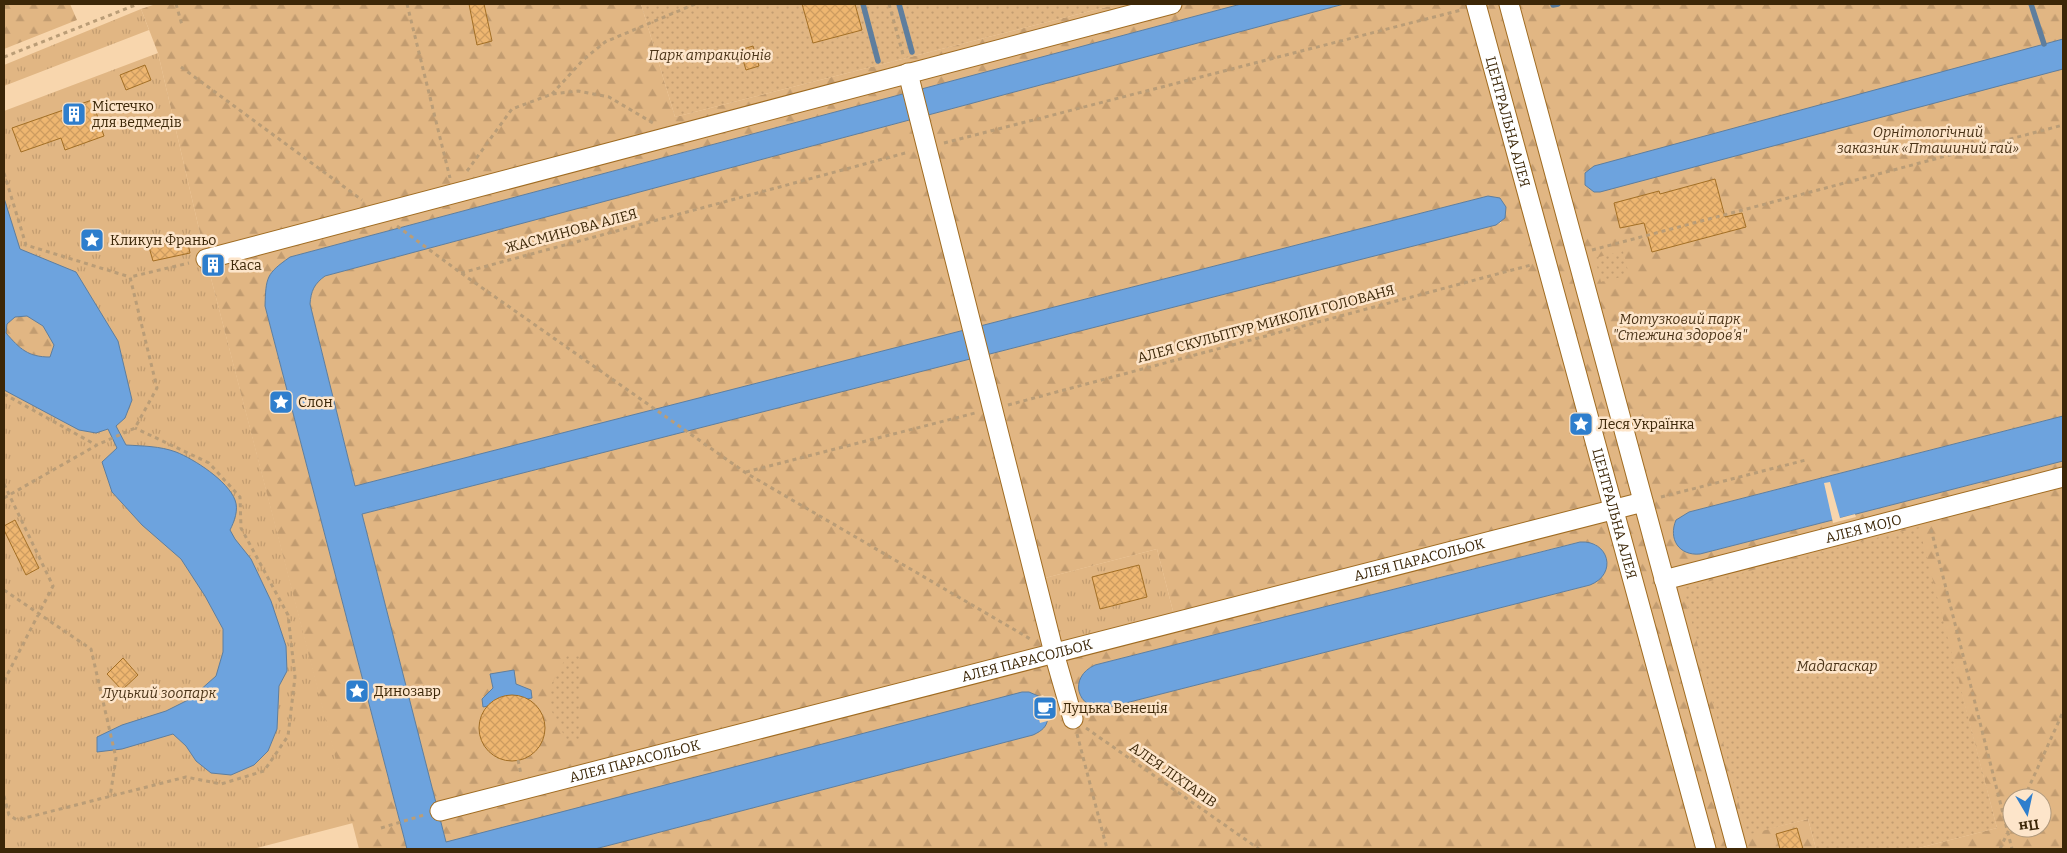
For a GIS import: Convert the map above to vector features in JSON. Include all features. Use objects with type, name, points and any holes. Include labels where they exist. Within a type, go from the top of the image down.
[{"type":"street","points":[[206,258],[1172,4]]},
{"type":"street","name":"ЦЕНТРАЛЬНА АЛЕЯ","points":[[1478,4],[1706,849]]},
{"type":"street","points":[[1509,4],[1737,849]]},
{"type":"street","points":[[908,73],[1054,653],[1073,719]]},
{"type":"street","points":[[1546,261],[1576,254]]},
{"type":"street","name":"АЛЕЯ MOJO","points":[[1664,580],[2063,477]]},
{"type":"street","name":"АЛЕЯ ПАРАСОЛЬОК","points":[[440,810],[1643,502]]},
{"type":"path","points":[[4,57],[138,4]]},
{"type":"path","points":[[176,4],[182,24]]},
{"type":"path","points":[[407,4],[454,193]]},
{"type":"path","points":[[552,94],[583,60],[605,42],[695,4]]},
{"type":"path","points":[[889,4],[908,73]]},
{"type":"path","name":"ЖАСМИНОВА АЛЕЯ","points":[[461,273],[927,147],[1478,4]]},
{"type":"path","points":[[181,67],[461,273],[746,473],[1054,653]]},
{"type":"path","points":[[454,193],[512,109],[552,94],[578,91],[609,97],[673,135]]},
{"type":"path","points":[[1576,254],[2063,125]]},
{"type":"path","points":[[4,173],[26,245],[130,277],[206,258]]},
{"type":"path","name":"АЛЕЯ СКУЛЬПТУР МИКОЛИ ГОЛОВАНЯ","points":[[746,473],[1546,261]]},
{"type":"path","points":[[4,498],[97,445],[135,428],[157,388],[130,277]]},
{"type":"path","points":[[4,394],[97,445]]},
{"type":"path","points":[[4,796],[10,815],[17,820],[186,777],[221,784],[264,771],[288,736],[296,677],[288,615],[241,528],[240,498],[209,463],[135,428]]},
{"type":"path","points":[[1643,502],[1806,460]]},
{"type":"path","points":[[4,484],[53,586],[4,681]]},
{"type":"path","points":[[1927,512],[2002,814]]},
{"type":"path","points":[[4,590],[90,649],[116,758],[110,797]]},
{"type":"path","points":[[2029,788],[2063,712]]},
{"type":"path","points":[[1073,719],[1107,849]]},
{"type":"path","name":"АЛЕЯ ЛІХТАРІВ","points":[[1073,719],[1259,849]]},
{"type":"path","points":[[382,828],[440,810]]},
{"type":"green space","points":[[4,4],[70,4],[77,20],[4,49]]},
{"type":"green space","points":[[156,4],[641,4],[675,117],[1118,4],[1241,4],[290,257],[284,261],[272,278],[265,306],[407,849],[359,849],[206,259],[158,53],[141,9]]},
{"type":"green space","name":"Парк атракціонів","points":[[641,4],[1118,4],[675,117]]},
{"type":"green space","points":[[1344,4],[2063,4],[2063,416],[1689,512],[1700,554],[2063,461],[2063,849],[1915,849],[1997,828],[1918,527],[1747,834],[1808,819],[1816,849],[595,849],[1033,735],[1029,692],[446,843],[362,514],[1501,223],[1488,196],[355,486],[310,304],[311,295],[318,282],[325,276]],"holes":[[[1579,542],[1595,544],[1605,555],[1590,585],[1106,708],[1091,706],[1080,696],[1080,682],[1087,670],[1095,665]],[[1157,549],[1174,615],[1062,643],[1045,578]]]},
{"type":"green space","points":[[141,9],[149,30],[4,86],[4,65]]},
{"type":"green space","name":"Луцький зоопарк","points":[[158,53],[206,259],[353,823],[253,849],[4,849],[4,111]]},
{"type":"green space","points":[[1623,251],[1629,275],[1601,282],[1595,258]]},
{"type":"green space","points":[[27,316],[43,326],[54,345],[50,357],[24,351],[5,333],[7,324],[15,317]]},
{"type":"green space","name":"Мадагаскар","points":[[1919,527],[1997,828],[1915,849],[1816,849],[1808,819],[1747,835],[1683,588]]},
{"type":"green space","points":[[1157,549],[1174,615],[1062,644],[1045,578]]},
{"type":"green space","points":[[579,654],[580,739],[567,741],[549,706],[550,687],[567,656]]},
{"type":"water","points":[[1241,4],[1344,4],[325,276],[318,282],[312,292],[310,304],[355,486],[1488,196],[1500,198],[1506,207],[1505,218],[1496,225],[362,514],[446,842],[1022,692],[1029,692],[1043,698],[1047,715],[1044,728],[1033,735],[595,849],[407,849],[265,306],[267,282],[272,272],[290,257]]},
{"type":"water","points":[[2063,39],[2063,69],[1600,192],[1594,192],[1585,185],[1585,173],[1594,166]]},
{"type":"water","points":[[4,198],[20,249],[76,272],[118,341],[132,400],[125,418],[116,426],[126,445],[164,449],[183,455],[201,465],[218,478],[235,500],[236,512],[230,530],[251,559],[271,601],[286,646],[287,671],[279,686],[277,729],[268,751],[254,765],[231,775],[211,773],[196,761],[186,746],[173,734],[122,749],[97,752],[97,737],[122,725],[166,711],[190,699],[216,676],[223,652],[223,629],[205,596],[181,559],[142,525],[112,492],[102,462],[117,448],[108,429],[96,433],[79,430],[4,390]],"holes":[[[27,316],[43,326],[54,345],[50,357],[30,354],[6,333],[7,324],[15,317]]]},
{"type":"water","points":[[2063,416],[2063,461],[1700,554],[1693,554],[1681,549],[1677,545],[1673,534],[1676,520],[1689,512]]},
{"type":"water","points":[[1580,542],[1598,546],[1606,559],[1607,566],[1604,573],[1599,580],[1590,585],[1106,708],[1088,704],[1079,692],[1081,677],[1086,670],[1095,665]]},
{"type":"water","points":[[514,670],[516,684],[531,690],[532,698],[483,707],[482,699],[493,688],[490,674]]},
{"type":"pier","points":[[1830,482],[1840,518],[1855,514],[1856,517],[1833,523],[1824,483]]},
{"type":"pier","points":[[1043,695],[1050,704],[1052,714],[1051,720],[1040,723],[1033,698]]},
{"type":"building","points":[[469,4],[484,4],[492,41],[477,45]]},
{"type":"building","points":[[802,4],[855,4],[862,30],[813,43]]},
{"type":"building","points":[[753,46],[759,66],[746,70],[740,50]]},
{"type":"building","points":[[145,65],[151,80],[126,90],[120,75]]},
{"type":"building","name":"Містечко для ведмедів","points":[[92,100],[104,136],[65,150],[61,138],[21,152],[12,128]]},
{"type":"building","points":[[1715,179],[1725,217],[1742,213],[1746,227],[1652,252],[1644,223],[1620,228],[1614,203],[1659,191],[1660,194]]},
{"type":"building","points":[[187,238],[190,253],[153,261],[149,247]]},
{"type":"building","points":[[15,520],[39,568],[26,575],[4,530],[4,526]]},
{"type":"building","points":[[1139,565],[1147,597],[1100,609],[1092,577]]},
{"type":"building","points":[[123,658],[138,675],[122,690],[107,674]]},
{"type":"building","points":[[512,695],[525,698],[535,705],[542,715],[545,728],[542,741],[535,751],[525,758],[512,761],[499,758],[489,751],[482,741],[479,728],[482,715],[489,705],[499,698]]},
{"type":"building","points":[[1797,828],[1803,849],[1780,849],[1776,834]]},
{"type":"waterway","points":[[863,4],[878,61]]},
{"type":"waterway","points":[[899,4],[912,52]]},
{"type":"waterway","points":[[1553,5],[1558,4]]},
{"type":"waterway","points":[[2031,4],[2044,44]]},
{"type":"place","name":"Містечко для ведмедів","points":[[74,114]]},
{"type":"place","name":"Кликун Франьо","points":[[92,240]]},
{"type":"place","name":"Каса","points":[[213,265]]},
{"type":"place","name":"Слон","points":[[281,402]]},
{"type":"place","name":"Леся Українка","points":[[1581,424]]},
{"type":"place","name":"Динозавр","points":[[357,691]]},
{"type":"place","name":"Луцька Венеція","points":[[1045,708]]},
{"type":"park label","name":"Орнітологічний заказник «Пташиний гай»","points":[[1928,140]]},
{"type":"park label","name":"Мотузковий парк \"Стежина здоров’я\"","points":[[1680,328]]}]
